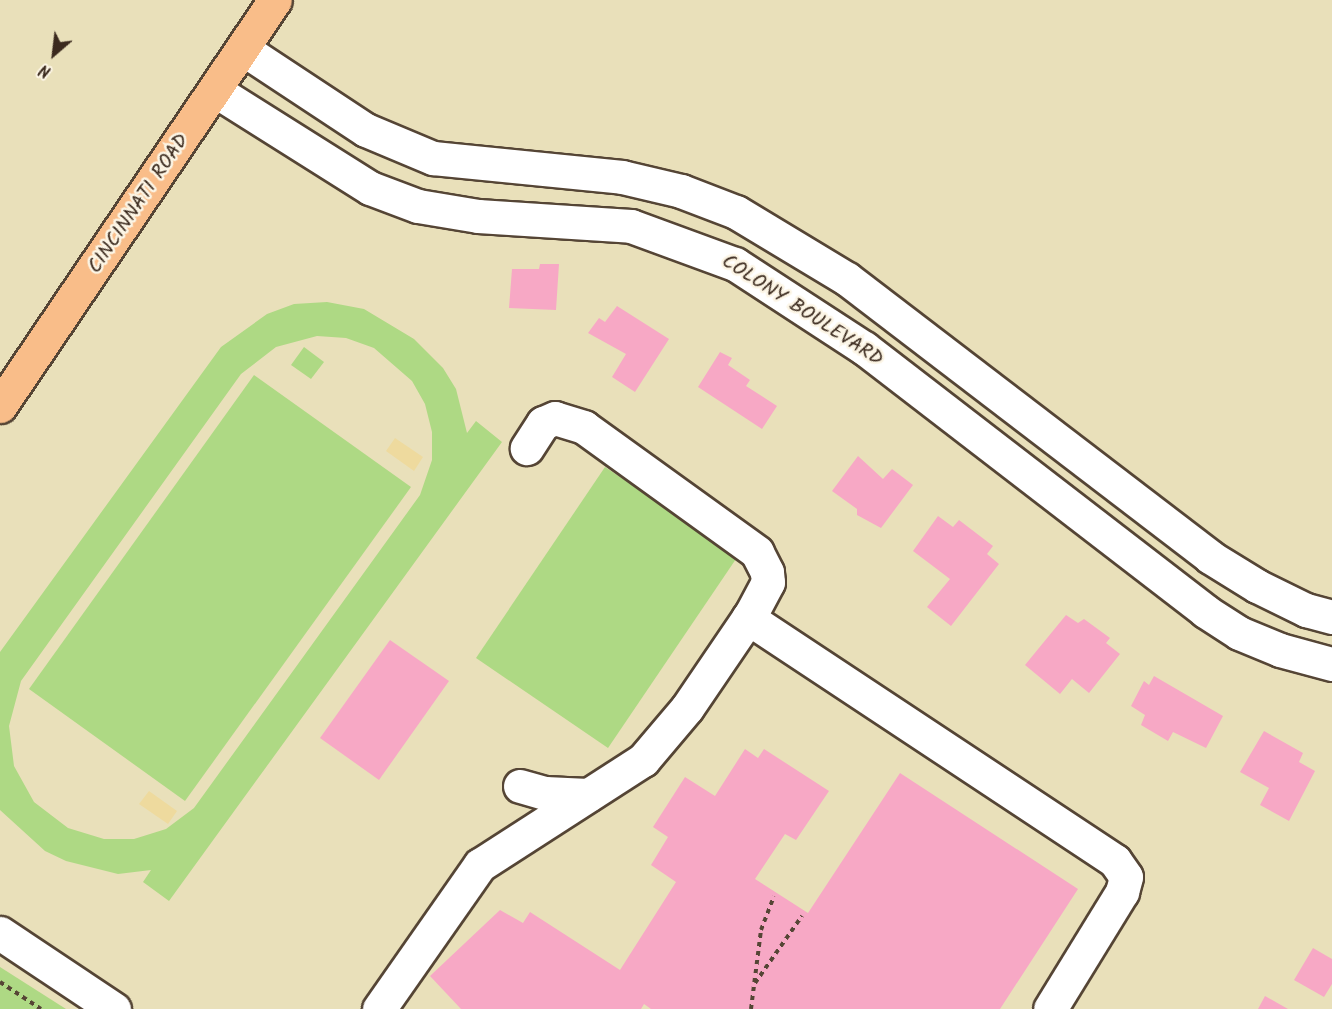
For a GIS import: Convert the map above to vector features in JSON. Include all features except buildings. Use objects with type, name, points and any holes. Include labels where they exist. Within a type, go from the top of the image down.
[{"type":"main road","name":"CINCINNATI ROAD","points":[[0,406],[216,91],[275,0]]},
{"type":"street","points":[[243,49],[366,130],[433,158],[622,177],[681,192],[736,212],[847,279],[1210,557],[1257,586],[1306,610],[1332,617]]},
{"type":"street","name":"COLONY BOULEVARD","points":[[216,91],[370,188],[418,206],[478,216],[631,226],[735,264],[864,348],[1204,612],[1280,650],[1332,664]]},
{"type":"street","points":[[380,1009],[468,880],[504,847],[643,760],[687,708],[748,618],[768,582],[768,572],[757,552],[584,427],[555,418],[543,423],[527,448]]},
{"type":"street","points":[[748,618],[1115,861],[1126,877],[1122,892],[1050,1009]]},
{"type":"street","points":[[520,786],[545,793],[588,795]]},
{"type":"street","points":[[520,786],[550,818]]},
{"type":"street","points":[[504,847],[523,817],[520,786]]},
{"type":"street","points":[[0,933],[114,1009]]},
{"type":"path","points":[[751,1009],[764,917],[774,897]]},
{"type":"path","points":[[754,984],[802,916]]},
{"type":"path","points":[[0,982],[41,1009]]},
{"type":"green space","points":[[327,302],[364,309],[414,339],[443,368],[456,389],[467,433],[476,421],[502,442],[169,901],[143,882],[151,870],[118,874],[66,861],[45,851],[0,810],[0,652],[221,347],[267,314],[294,304]],"holes":[[[317,336],[346,338],[374,348],[412,381],[425,404],[432,432],[432,460],[420,495],[194,808],[166,829],[134,839],[104,839],[68,828],[34,802],[14,766],[9,726],[21,681],[241,374],[276,347]]]},
{"type":"green space","points":[[304,347],[324,362],[311,379],[291,365]]},
{"type":"green space","points":[[254,375],[411,487],[185,801],[29,689]]},
{"type":"green space","points":[[605,467],[738,556],[608,748],[476,658]]},
{"type":"green space","points":[[0,967],[66,1009],[0,1009]]},
{"type":"sand","points":[[395,438],[423,457],[414,471],[386,451]]},
{"type":"sand","points":[[149,791],[177,811],[168,824],[139,804]]}]
